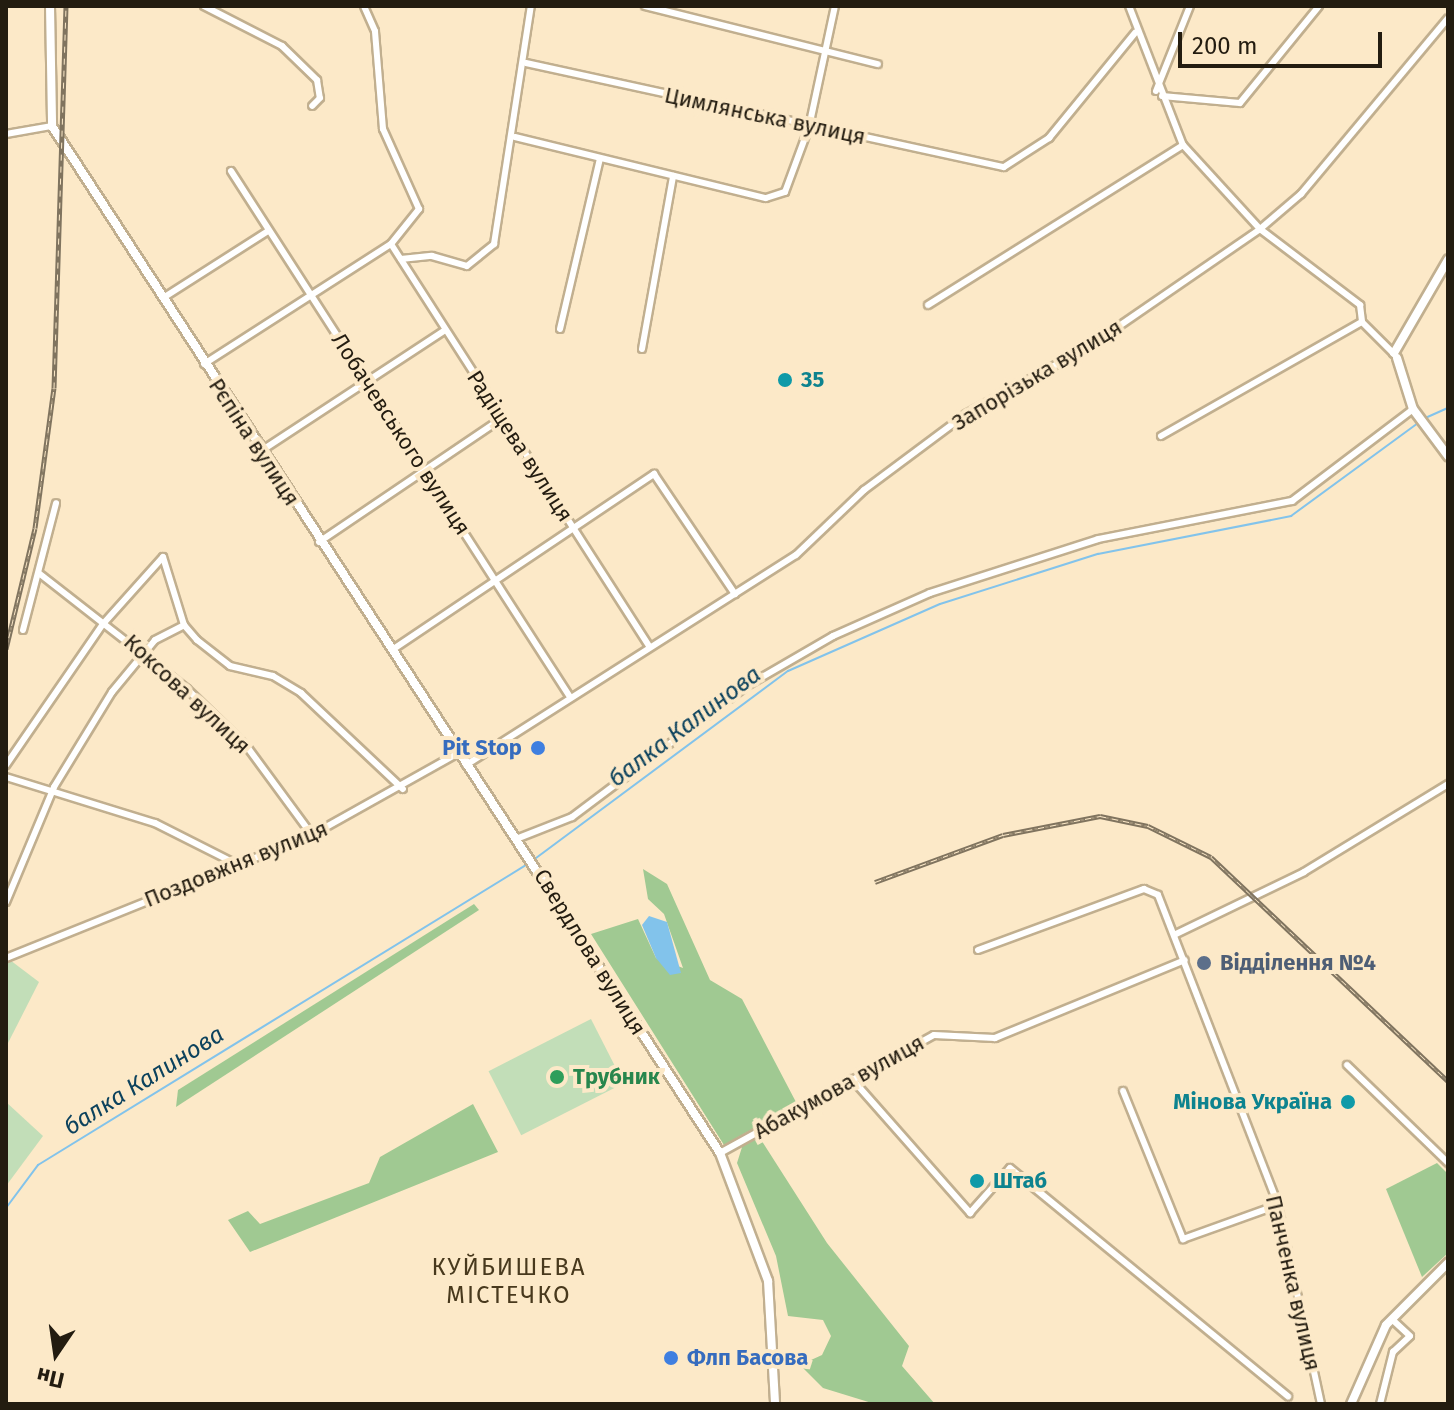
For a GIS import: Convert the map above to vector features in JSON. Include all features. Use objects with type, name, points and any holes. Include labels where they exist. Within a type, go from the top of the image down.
[{"type":"street","points":[[6,134],[52,126],[50,6]]},
{"type":"street","points":[[204,6],[249,23],[298,61],[321,87],[312,106]]},
{"type":"street","points":[[204,364],[391,244],[419,209],[383,129],[375,31],[364,6]]},
{"type":"street","points":[[401,259],[432,256],[467,266],[485,257],[494,244],[515,137],[531,6]]},
{"type":"street","points":[[645,6],[878,64]]},
{"type":"street","points":[[515,137],[766,198],[794,180],[809,127],[835,6]]},
{"type":"street","points":[[1129,6],[1135,33],[1183,145],[1260,229],[1310,270],[1327,273],[1360,305],[1362,322],[1395,355],[1413,409],[1430,436],[1448,456]]},
{"type":"street","points":[[1159,94],[1190,6]]},
{"type":"street","points":[[1159,94],[1240,103],[1319,6]]},
{"type":"street","name":"Запорізька вулиця","points":[[466,765],[796,555],[864,490],[966,414],[1090,346],[1260,229],[1301,194],[1448,18]]},
{"type":"street","name":"Цимлянська вулиця","points":[[526,63],[1004,167],[1049,138],[1135,33]]},
{"type":"street","name":"Рєпіна вулиця","points":[[52,126],[390,651],[528,855]]},
{"type":"street","points":[[928,305],[1183,145]]},
{"type":"street","points":[[560,329],[600,159]]},
{"type":"street","name":"Лобачевського вулиця","points":[[231,171],[570,697]]},
{"type":"street","points":[[642,349],[673,176]]},
{"type":"street","points":[[162,299],[268,231]]},
{"type":"street","name":"Радіщева вулиця","points":[[391,244],[650,647]]},
{"type":"street","points":[[1395,355],[1448,260]]},
{"type":"street","points":[[1161,436],[1362,322]]},
{"type":"street","points":[[260,451],[445,330]]},
{"type":"street","points":[[516,839],[572,817],[745,687],[833,636],[930,593],[1098,539],[1292,501],[1413,409]]},
{"type":"street","points":[[319,542],[501,419]]},
{"type":"street","points":[[390,651],[654,474],[735,594]]},
{"type":"street","points":[[23,630],[56,503]]},
{"type":"street","points":[[6,765],[106,620],[163,557],[184,625],[230,666],[273,676],[301,693],[403,789]]},
{"type":"street","name":"Коксова вулиця","points":[[40,574],[144,651],[248,748],[312,835]]},
{"type":"street","points":[[6,902],[54,787],[144,651],[184,625]]},
{"type":"street","name":"Поздовжня вулиця","points":[[6,958],[38,951],[312,835],[403,789],[458,753]]},
{"type":"street","points":[[6,777],[54,787],[155,823],[238,865]]},
{"type":"street","points":[[1176,934],[1304,872],[1448,784]]},
{"type":"street","name":"Свердлова вулиця","points":[[528,855],[720,1153],[768,1281],[775,1404]]},
{"type":"street","name":"Панченка вулиця","points":[[978,950],[1144,889],[1158,895],[1176,934],[1278,1205],[1321,1404]]},
{"type":"street","name":"Абакумова вулиця","points":[[720,1153],[934,1035],[995,1038],[1185,960]]},
{"type":"street","points":[[1347,1065],[1448,1163]]},
{"type":"street","points":[[852,1079],[970,1213],[1010,1168],[1288,1396]]},
{"type":"street","points":[[1123,1091],[1183,1239],[1278,1205]]},
{"type":"street","name":"Панченка вулиця","points":[[1351,1404],[1392,1319],[1448,1263]]},
{"type":"street","points":[[1380,1404],[1393,1352],[1410,1336],[1392,1319]]},
{"type":"green space","points":[[643,869],[667,884],[710,980],[742,999],[797,1104],[724,1145],[591,934],[638,919],[656,958],[683,968],[664,914],[648,899]]},
{"type":"green space","points":[[474,904],[479,910],[176,1107],[178,1090]]},
{"type":"green space","points":[[6,957],[39,982],[6,1047]]},
{"type":"green space","name":"Трубник","points":[[591,1019],[624,1083],[521,1135],[489,1071]]},
{"type":"green space","points":[[6,1102],[43,1136],[6,1186]]},
{"type":"green space","points":[[473,1104],[498,1152],[250,1252],[228,1220],[248,1211],[260,1224],[369,1183],[380,1157]]},
{"type":"green space","points":[[758,1135],[827,1243],[909,1346],[902,1366],[935,1404],[875,1404],[823,1388],[800,1365],[822,1355],[831,1336],[823,1320],[788,1316],[776,1256],[737,1163],[743,1144]]},
{"type":"green space","points":[[1437,1163],[1448,1174],[1448,1253],[1422,1277],[1386,1189]]},
{"type":"water","points":[[649,916],[667,922],[681,973],[670,975],[656,958],[642,925]]},
{"type":"waterway","name":"балка Калинова","points":[[1423,419],[1448,408]]},
{"type":"waterway","name":"балка Калинова","points":[[532,861],[788,671],[940,604],[1098,554],[1291,516],[1418,423]]},
{"type":"waterway","name":"балка Калинова","points":[[6,1208],[38,1165],[526,865]]},
{"type":"railway","points":[[6,649],[35,528],[54,388],[66,6]]},
{"type":"railway","points":[[875,882],[1003,835],[1100,816],[1148,826],[1211,857],[1448,1081]]},
{"type":"place","name":"35","points":[[785,380]]},
{"type":"place","name":"Pit Stop","points":[[538,748]]},
{"type":"place","name":"Відділення №4","points":[[1204,963]]},
{"type":"place","name":"Трубник","points":[[557,1077]]},
{"type":"place","name":"Мінова Україна","points":[[1348,1102]]},
{"type":"place","name":"Штаб","points":[[977,1181]]},
{"type":"place","name":"Флп Басова","points":[[671,1358]]},
{"type":"district","name":"КУЙБИШЕВА МІСТЕЧКО","points":[[509,1282]]}]
